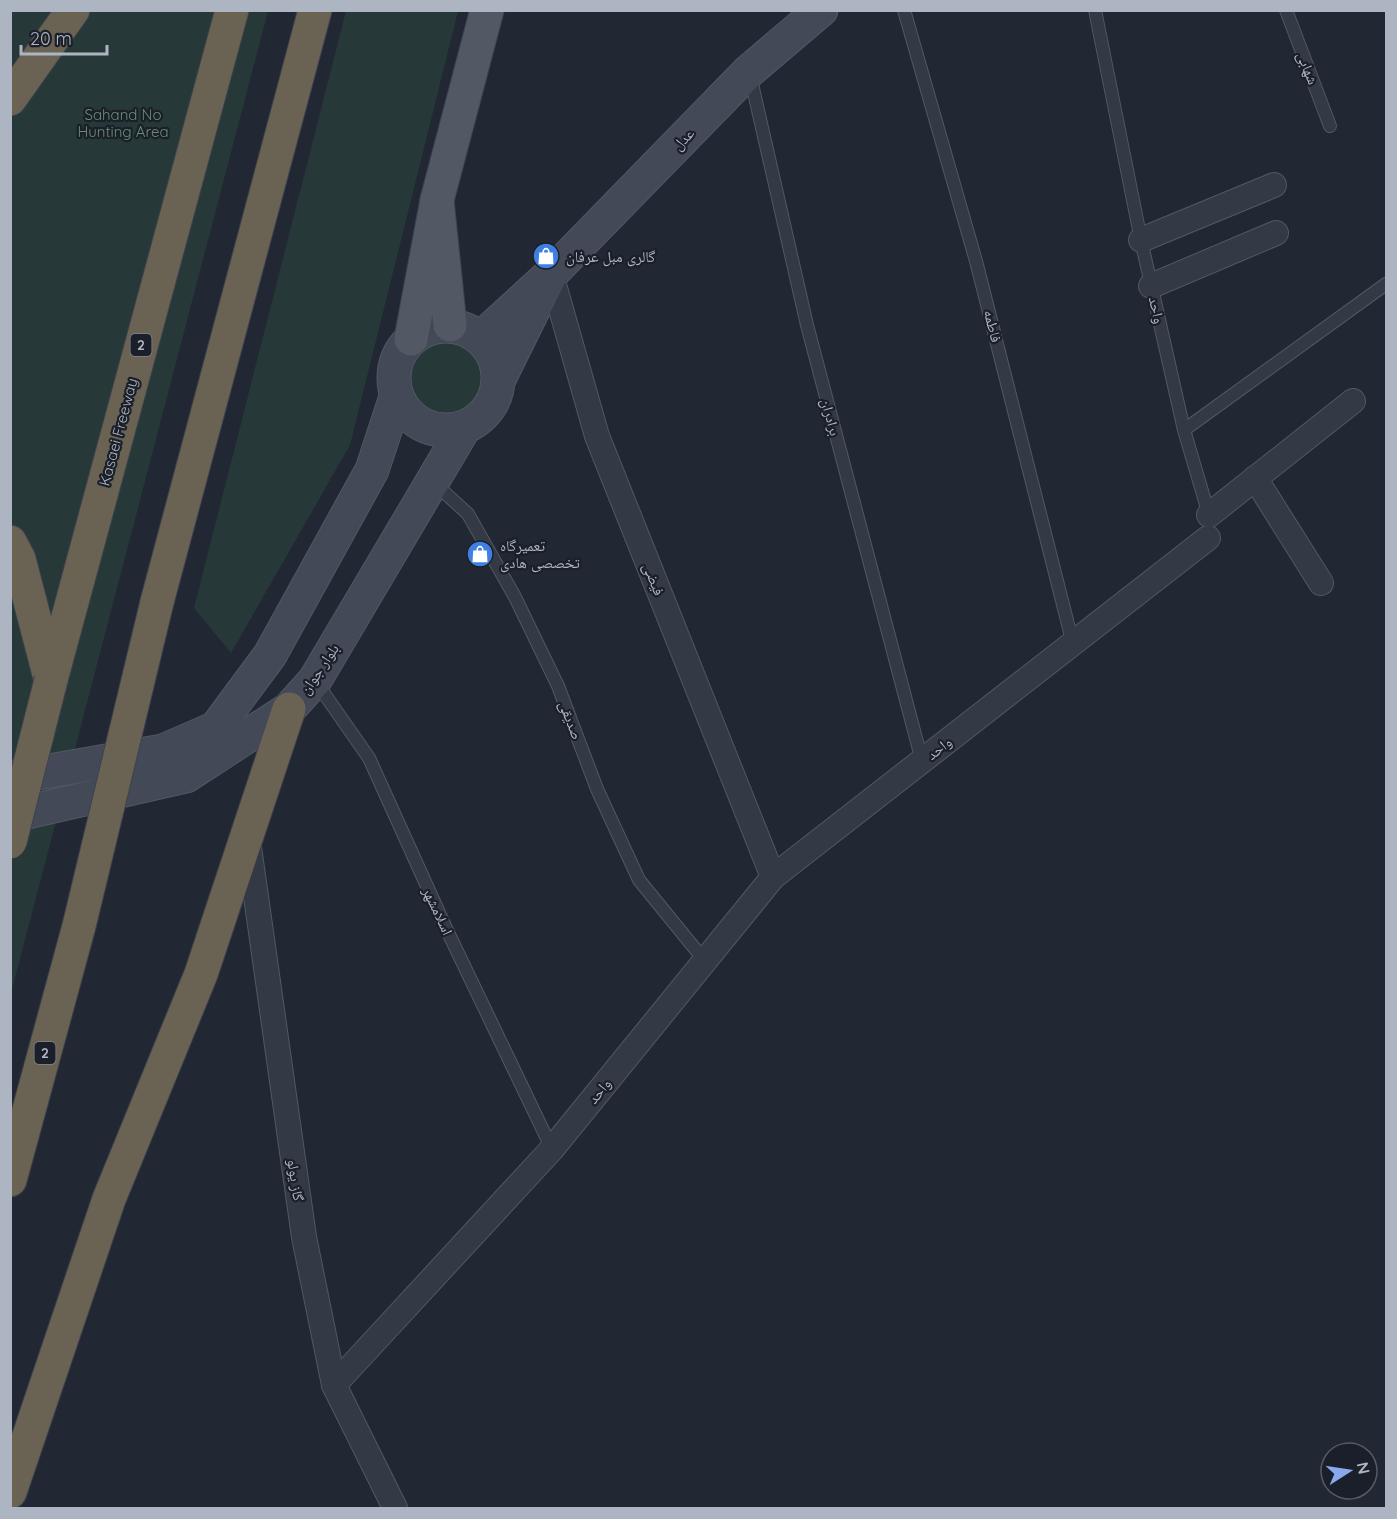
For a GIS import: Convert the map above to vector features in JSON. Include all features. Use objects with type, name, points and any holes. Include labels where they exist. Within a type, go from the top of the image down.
[{"type":"highway","points":[[10,99],[73,10]]},
{"type":"highway","name":"Kasaei Freeway","points":[[51,680],[232,10]]},
{"type":"highway","name":"2","points":[[10,1180],[79,926],[157,602],[315,10]]},
{"type":"highway","points":[[10,542],[19,559],[51,680]]},
{"type":"highway","name":"2","points":[[10,842],[51,680]]},
{"type":"highway","points":[[10,1492],[109,1199],[201,974],[289,710]]},
{"type":"main road","points":[[411,339],[437,200],[487,10]]},
{"type":"main road","points":[[437,200],[450,325]]},
{"type":"street","name":"عدل","points":[[551,274],[749,71],[821,10]]},
{"type":"street","points":[[1141,240],[1274,185]]},
{"type":"street","points":[[1151,286],[1276,233]]},
{"type":"street","points":[[481,338],[551,274]]},
{"type":"street","points":[[499,379],[494,357],[481,338],[466,329],[450,325],[436,326],[422,331],[411,339],[401,351],[395,365],[393,381],[396,397],[404,411],[424,426],[448,431],[464,428],[478,420],[489,409],[496,395],[499,379],[551,274]]},
{"type":"street","name":"فیضی","points":[[551,274],[597,436],[773,878]]},
{"type":"street","points":[[10,778],[163,751],[216,728],[270,655],[372,470],[396,397]]},
{"type":"street","points":[[1208,526],[1255,478],[1353,401]]},
{"type":"street","name":"بلوار جوان","points":[[10,816],[186,776],[289,710],[315,680],[464,428]]},
{"type":"street","points":[[1255,478],[1321,583]]},
{"type":"street","name":"واحد","points":[[334,1385],[552,1149],[773,878],[1073,644],[1208,526]]},
{"type":"street","name":"گاز یولو","points":[[248,838],[304,1237],[334,1385],[395,1509]]},
{"type":"lane","name":"فاطمه","points":[[904,10],[976,261],[1073,644]]},
{"type":"lane","name":"واحد","points":[[1095,10],[1151,286],[1208,526]]},
{"type":"lane","name":"شهابی","points":[[1286,10],[1330,126]]},
{"type":"lane","name":"برادران","points":[[749,71],[807,325],[922,761]]},
{"type":"lane","points":[[1184,430],[1386,284]]},
{"type":"lane","name":"صدیقی","points":[[432,482],[468,514],[515,597],[558,686],[597,789],[639,880],[705,961]]},
{"type":"lane","name":"اسلامشهر","points":[[315,680],[369,758],[445,926],[552,1149]]},
{"type":"green space","name":"Sahand No Hunting Area","points":[[11,11],[268,11],[11,993]]},
{"type":"green space","points":[[346,11],[458,11],[350,445],[231,653],[194,608]]},
{"type":"green space","points":[[446,336],[462,340],[476,349],[485,363],[489,379],[485,395],[476,409],[462,418],[446,422],[430,418],[416,409],[407,395],[403,379],[407,363],[416,349],[430,340]]},
{"type":"place","name":"گالری مبل عرفان","points":[[546,256]]},
{"type":"place","name":"تعمیرگاه تخصصی هادی","points":[[480,554]]}]
